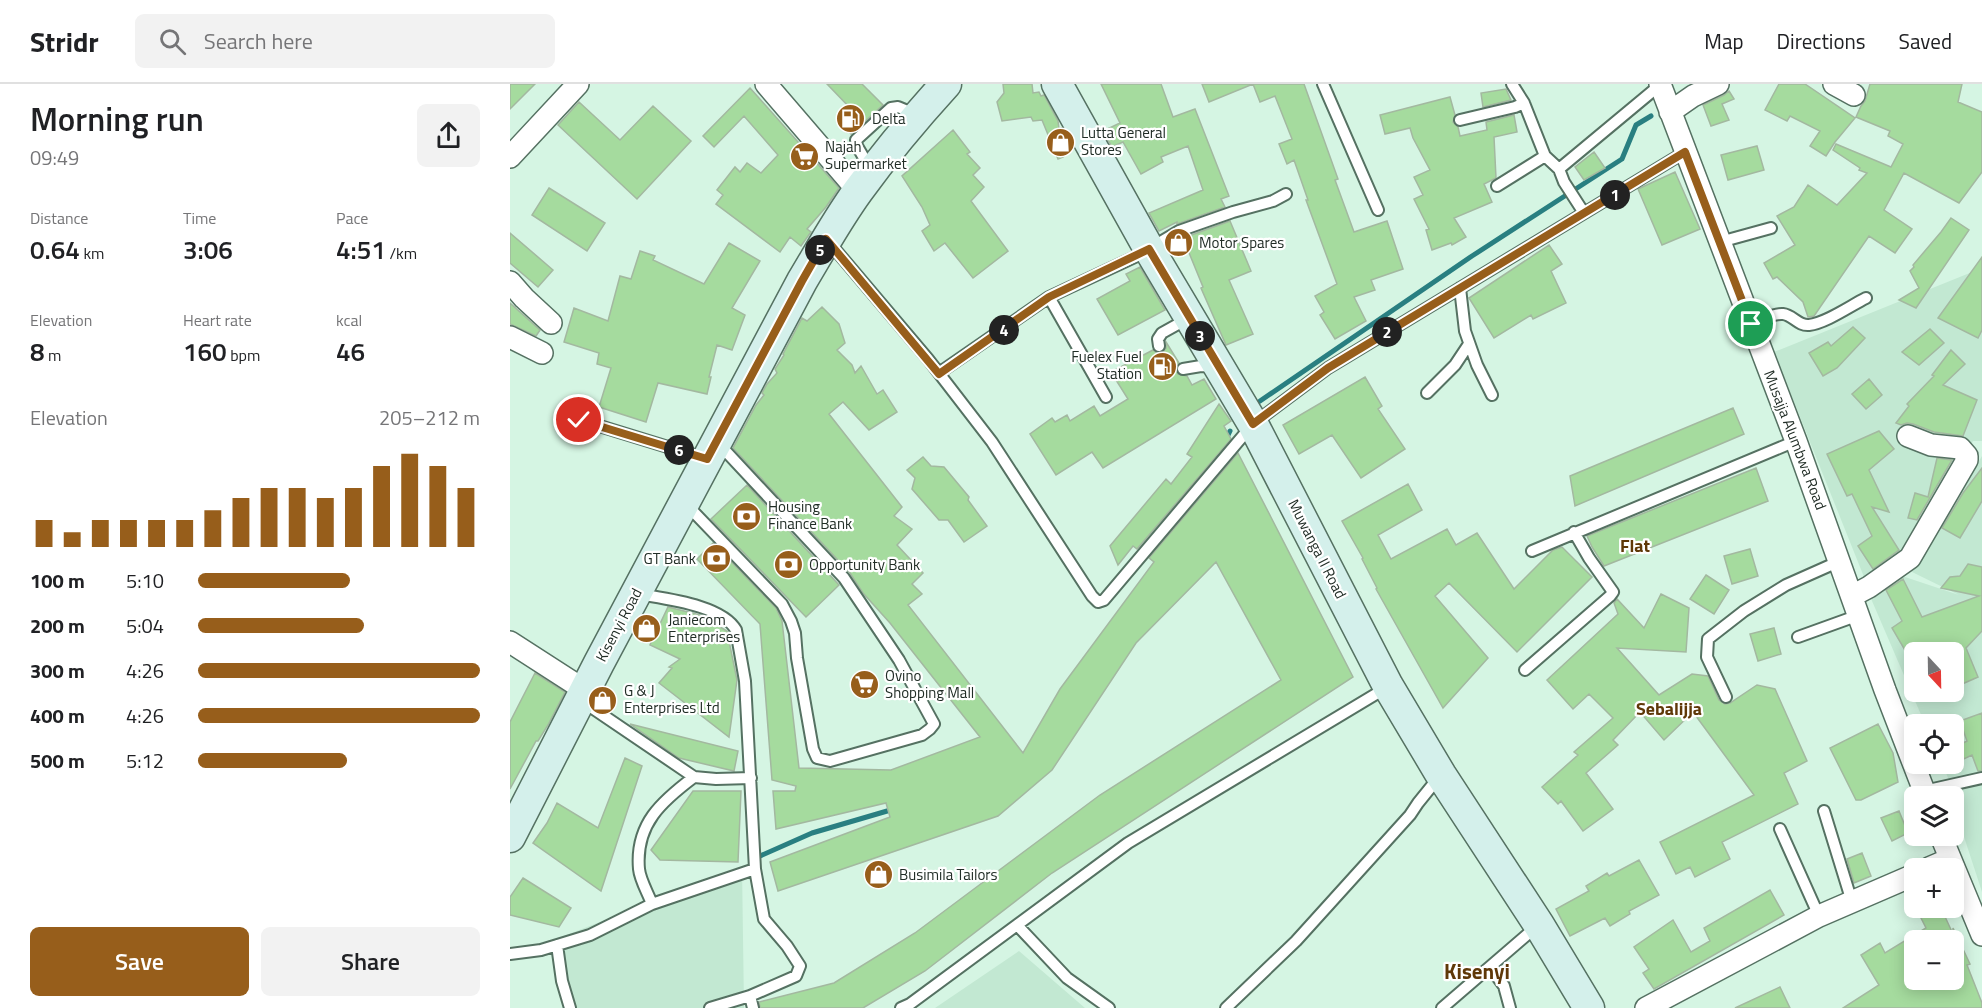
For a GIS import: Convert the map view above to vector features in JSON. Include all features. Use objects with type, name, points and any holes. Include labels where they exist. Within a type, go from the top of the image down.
[{"type":"street","points":[[510,157],[578,84]]},
{"type":"street","points":[[766,84],[865,182]]},
{"type":"street","name":"Kisenyi Road","points":[[510,837],[684,502],[826,239],[865,182],[918,115],[946,84]]},
{"type":"street","name":"Muwanga II Road","points":[[1057,84],[1149,249],[1253,424],[1388,686],[1441,775],[1539,925],[1589,1008]]},
{"type":"street","points":[[1670,112],[1693,96],[1718,84]]},
{"type":"street","points":[[1834,84],[1854,95]]},
{"type":"street","name":"Musajja Alumbwa Road","points":[[1660,85],[1796,441],[1922,786]]},
{"type":"street","points":[[510,282],[551,323]]},
{"type":"street","points":[[510,337],[542,353]]},
{"type":"street","points":[[1855,605],[1869,587],[1910,558],[1967,460],[1967,456],[1960,448],[1930,445],[1908,436]]},
{"type":"street","points":[[510,642],[583,695]]},
{"type":"street","points":[[1646,1008],[1819,916],[1904,879]]},
{"type":"street","points":[[1964,893],[1982,935]]},
{"type":"lane","points":[[1323,84],[1378,210]]},
{"type":"lane","points":[[1512,84],[1524,103],[1545,156],[1559,169],[1564,183],[1581,208]]},
{"type":"lane","points":[[1559,169],[1660,85]]},
{"type":"lane","points":[[1460,120],[1524,103]]},
{"type":"lane","points":[[826,239],[939,374],[992,442],[1098,602],[1104,600],[1253,424],[1328,368],[1460,288],[1581,208],[1685,152]]},
{"type":"lane","points":[[1497,186],[1545,156]]},
{"type":"lane","points":[[939,374],[1049,297],[1149,249],[1179,231],[1273,201],[1286,194]]},
{"type":"lane","points":[[1720,242],[1771,228]]},
{"type":"lane","points":[[1460,288],[1465,331],[1492,395]]},
{"type":"lane","points":[[1049,297],[1106,397]]},
{"type":"lane","points":[[1751,324],[1784,314],[1809,325],[1866,298]]},
{"type":"lane","points":[[1159,346],[1158,339],[1162,333],[1190,318]]},
{"type":"lane","points":[[1427,393],[1455,365],[1469,344]]},
{"type":"lane","points":[[1183,369],[1201,366],[1219,367]]},
{"type":"lane","points":[[579,420],[712,450],[844,578],[899,660],[934,724],[930,729],[922,735],[830,761],[817,758],[813,749],[792,621],[782,604],[684,502]]},
{"type":"lane","points":[[1532,551],[1796,441]]},
{"type":"lane","points":[[1525,670],[1613,592],[1574,532]]},
{"type":"lane","points":[[1726,697],[1707,657],[1708,639],[1744,610],[1786,585],[1840,561]]},
{"type":"lane","points":[[636,594],[690,603],[732,623],[736,630],[745,681],[752,778],[755,869],[764,919],[787,946],[800,966],[795,976],[750,996],[710,1008]]},
{"type":"lane","points":[[1798,637],[1855,605]]},
{"type":"lane","points":[[901,1008],[910,1004],[1128,843],[1388,686]]},
{"type":"lane","points":[[583,695],[694,777],[752,778]]},
{"type":"lane","points":[[1226,1008],[1296,941],[1410,815],[1441,775]]},
{"type":"lane","points":[[652,904],[639,870],[640,844],[648,821],[667,797],[694,777]]},
{"type":"lane","points":[[1954,786],[1982,778]]},
{"type":"lane","points":[[1824,811],[1852,902]]},
{"type":"lane","points":[[1780,830],[1819,916]]},
{"type":"lane","points":[[510,954],[541,950],[590,935],[652,904],[755,869]]},
{"type":"lane","points":[[1017,925],[1067,978],[1109,1008]]},
{"type":"lane","points":[[1442,1008],[1539,925]]},
{"type":"lane","points":[[557,945],[562,981],[570,1008]]},
{"type":"lane","points":[[1490,967],[1504,986],[1509,1008]]},
{"type":"lane","points":[[750,996],[753,1008]]},
{"type":"shaded area","points":[[1982,268],[1982,441],[1973,441],[1913,546],[1866,582],[1774,352]]},
{"type":"shaded area","points":[[1982,456],[1982,774],[1949,780],[1946,774],[1964,774],[1964,714],[1921,714],[1916,702],[1964,702],[1964,642],[1904,642],[1904,675],[1869,594],[1896,574],[1959,595],[1912,572]]},
{"type":"shaded area","points":[[1982,782],[1982,892],[1964,837],[1964,789]]},
{"type":"shaded area","points":[[742,867],[744,1008],[564,1008],[556,939]]},
{"type":"shaded area","points":[[1019,951],[1085,1008],[935,1008]]},
{"type":"building","points":[[510,84],[535,84],[510,109]]},
{"type":"building","points":[[827,84],[862,84],[883,105],[851,134],[839,121],[851,109]]},
{"type":"building","points":[[1003,84],[1032,84],[1033,93],[1039,92],[1041,96],[1044,95],[1058,121],[1059,129],[1062,128],[1069,142],[1062,146],[1063,157],[1058,159],[1042,120],[1033,121],[1031,117],[1002,121],[997,102],[1004,93]]},
{"type":"building","points":[[1101,84],[1161,84],[1173,117],[1195,109],[1229,196],[1221,199],[1225,207],[1177,224],[1177,222],[1159,231],[1149,213],[1203,190],[1188,146],[1161,157],[1163,162],[1141,174],[1123,142],[1112,147],[1103,131],[1120,123]]},
{"type":"building","points":[[1202,84],[1253,84],[1209,102]]},
{"type":"building","points":[[1253,84],[1304,84],[1338,179],[1335,180],[1354,232],[1387,221],[1403,269],[1371,280],[1375,290],[1354,297],[1366,321],[1335,339],[1320,315],[1324,312],[1315,296],[1337,284],[1294,160],[1287,164],[1279,144],[1292,139],[1275,96],[1260,102]]},
{"type":"building","points":[[1779,84],[1805,84],[1855,118],[1826,156],[1810,146],[1820,131],[1790,116],[1787,121],[1765,110]]},
{"type":"building","points":[[1870,84],[1962,84],[1958,102],[1982,112],[1982,172],[1959,203],[1904,173],[1884,210],[1912,229],[1895,253],[1869,236],[1814,316],[1808,317],[1803,302],[1777,277],[1773,279],[1764,263],[1795,245],[1777,216],[1794,207],[1808,185],[1837,205],[1867,173],[1859,170],[1860,168],[1833,150],[1836,144],[1891,167],[1903,144],[1888,136],[1890,131],[1856,117],[1865,101]]},
{"type":"building","points":[[750,88],[839,188],[807,229],[811,232],[801,246],[790,237],[780,252],[716,204],[723,195],[717,190],[735,167],[740,172],[747,163],[761,173],[778,155],[744,116],[714,147],[703,136]]},
{"type":"building","points":[[1506,89],[1511,100],[1483,107],[1481,93]]},
{"type":"building","points":[[1729,91],[1734,99],[1722,104],[1729,120],[1711,126],[1703,105]]},
{"type":"building","points":[[1450,97],[1455,115],[1453,122],[1458,127],[1460,136],[1487,130],[1486,122],[1514,115],[1517,132],[1494,137],[1496,178],[1484,184],[1492,202],[1454,218],[1466,237],[1452,245],[1451,243],[1432,250],[1426,230],[1429,229],[1414,199],[1423,195],[1414,177],[1430,170],[1410,128],[1385,134],[1380,115]]},
{"type":"building","points":[[579,102],[620,140],[653,106],[691,141],[637,199],[558,125]]},
{"type":"building","points":[[953,130],[970,152],[967,154],[980,168],[973,175],[984,187],[971,201],[1008,251],[973,278],[945,243],[934,251],[922,231],[930,225],[922,207],[902,176]]},
{"type":"building","points":[[1757,146],[1764,170],[1728,180],[1721,155]]},
{"type":"building","points":[[1594,152],[1605,168],[1584,180],[1575,167]]},
{"type":"building","points":[[1675,172],[1700,229],[1662,245],[1638,189]]},
{"type":"building","points":[[549,188],[605,223],[587,251],[532,215]]},
{"type":"building","points":[[1951,218],[1969,230],[1916,308],[1899,300],[1919,288],[1910,271]]},
{"type":"building","points":[[1230,221],[1251,271],[1229,280],[1253,334],[1226,345],[1201,288],[1203,287],[1183,238]]},
{"type":"building","points":[[510,233],[553,270],[538,287],[510,263]]},
{"type":"building","points":[[729,243],[760,261],[732,308],[745,315],[732,350],[717,345],[707,394],[658,383],[646,422],[599,407],[611,368],[597,364],[599,353],[564,342],[574,308],[608,321],[620,276],[631,279],[640,251],[655,256],[653,260],[704,284]]},
{"type":"building","points":[[1549,245],[1562,264],[1551,271],[1566,303],[1533,319],[1531,315],[1494,338],[1469,298]]},
{"type":"building","points":[[1982,257],[1982,330],[1978,338],[1938,318]]},
{"type":"building","points":[[1140,267],[1165,310],[1118,335],[1097,299],[1130,281],[1126,274]]},
{"type":"building","points":[[510,303],[540,330],[536,336],[510,324]]},
{"type":"building","points":[[822,307],[839,324],[845,343],[837,350],[852,365],[855,373],[861,366],[877,394],[883,390],[897,412],[869,430],[843,402],[829,414],[902,507],[894,516],[912,529],[897,545],[923,573],[912,584],[922,594],[908,605],[1023,753],[1060,689],[1154,562],[1149,558],[1238,453],[1353,677],[1052,873],[925,971],[863,1008],[760,1008],[759,1002],[834,983],[915,933],[1100,795],[1281,680],[1216,562],[1136,643],[1052,770],[998,816],[778,891],[770,862],[890,817],[886,803],[776,829],[773,791],[795,791],[796,786],[772,780],[760,624],[697,559],[713,543],[776,608],[782,621],[799,768],[891,770],[980,737],[890,623],[863,593],[850,573],[733,448],[756,405],[764,395],[762,393],[767,384],[777,373],[775,369],[802,318],[807,321]]},
{"type":"building","points":[[1853,327],[1865,338],[1837,368],[1823,376],[1809,353],[1828,342],[1831,346]]},
{"type":"building","points":[[1930,329],[1944,343],[1919,365],[1902,352]]},
{"type":"building","points":[[1166,342],[1179,363],[1176,367],[1178,374],[1187,376],[1192,385],[1204,379],[1216,399],[1103,468],[1092,452],[1056,475],[1030,434],[1052,418],[1055,422],[1067,415],[1070,421],[1094,406],[1100,416],[1128,399],[1111,372],[1153,350],[1157,353],[1163,352]]},
{"type":"building","points":[[1951,350],[1965,364],[1943,385],[1977,400],[1963,436],[1934,432],[1913,424],[1896,423],[1909,406],[1907,404],[1934,376],[1932,375]]},
{"type":"building","points":[[1365,377],[1382,406],[1378,409],[1405,449],[1361,478],[1332,435],[1299,454],[1283,425]]},
{"type":"building","points":[[1869,379],[1882,395],[1866,409],[1852,394]]},
{"type":"building","points":[[1219,404],[1231,421],[1224,426],[1231,439],[1137,549],[1133,546],[1118,565],[1110,546],[1166,479],[1171,484],[1192,457],[1187,454]]},
{"type":"building","points":[[1733,408],[1744,434],[1575,506],[1570,476]]},
{"type":"building","points":[[1879,431],[1894,449],[1869,470],[1889,512],[1872,507],[1899,550],[1873,569],[1858,546],[1872,536],[1852,494],[1847,496],[1827,454]]},
{"type":"building","points":[[923,457],[931,466],[944,467],[969,497],[968,500],[987,526],[964,542],[948,520],[939,520],[912,489],[915,478],[907,470]]},
{"type":"building","points":[[1937,458],[1952,460],[1917,520],[1908,518],[1915,493],[1928,497]]},
{"type":"building","points":[[1756,468],[1768,501],[1604,566],[1587,536]]},
{"type":"building","points":[[1982,468],[1982,501],[1960,538],[1942,528],[1963,493]]},
{"type":"building","points":[[1408,484],[1422,510],[1378,535],[1391,559],[1447,529],[1456,545],[1477,533],[1514,589],[1553,550],[1562,547],[1592,577],[1517,652],[1449,583],[1435,596],[1488,658],[1443,708],[1376,589],[1363,558],[1342,521]]},
{"type":"building","points":[[747,485],[839,585],[806,617],[711,519]]},
{"type":"building","points":[[1750,549],[1758,576],[1732,584],[1724,556]]},
{"type":"building","points":[[1968,564],[1982,567],[1982,631],[1966,648],[1978,677],[1964,683],[1964,642],[1904,642],[1904,649],[1892,628],[1902,621],[1886,590],[1903,579],[1922,617],[1979,596],[1941,588],[1950,577],[1960,576]]},
{"type":"building","points":[[1706,575],[1729,590],[1714,614],[1690,599]]},
{"type":"building","points":[[1661,594],[1689,608],[1686,652],[1617,648],[1659,695],[1692,674],[1708,676],[1719,700],[1725,704],[1757,685],[1775,689],[1807,761],[1784,773],[1798,804],[1722,842],[1730,859],[1695,877],[1690,867],[1676,874],[1660,842],[1754,795],[1693,712],[1664,740],[1640,712],[1613,740],[1618,745],[1586,773],[1613,809],[1583,831],[1561,801],[1558,804],[1542,787],[1578,755],[1574,752],[1613,718],[1589,694],[1573,709],[1547,680],[1618,614],[1614,603],[1617,599],[1644,628]]},
{"type":"building","points":[[668,607],[700,615],[727,631],[737,680],[729,737],[659,683],[672,668],[669,667],[680,659],[650,645]]},
{"type":"building","points":[[1774,628],[1781,654],[1758,661],[1750,634]]},
{"type":"building","points":[[535,673],[565,692],[510,789],[510,722]]},
{"type":"building","points":[[1982,713],[1982,771],[1978,771],[1972,755],[1964,759],[1964,742],[1967,741],[1964,720]]},
{"type":"building","points":[[630,724],[738,751],[734,771],[679,758]]},
{"type":"building","points":[[1878,724],[1893,753],[1898,782],[1861,800],[1856,800],[1830,748]]},
{"type":"building","points":[[625,758],[642,766],[601,891],[533,843],[557,803],[598,828]]},
{"type":"building","points":[[693,791],[741,791],[738,862],[660,860],[651,850]]},
{"type":"building","points":[[1899,811],[1904,823],[1904,835],[1892,841],[1881,818]]},
{"type":"building","points":[[1862,853],[1871,876],[1854,883],[1847,859]]},
{"type":"building","points":[[1639,860],[1659,895],[1629,911],[1630,914],[1610,926],[1605,918],[1570,936],[1556,909],[1589,891],[1586,886],[1607,873],[1609,876]]},
{"type":"building","points":[[523,878],[571,908],[559,927],[510,915],[510,897]]},
{"type":"building","points":[[1770,890],[1784,915],[1654,989],[1643,973],[1649,969],[1634,947],[1673,920],[1691,952],[1710,941],[1704,928]]},
{"type":"building","points":[[1921,918],[1946,918],[1951,930],[1923,930],[1926,928]]},
{"type":"building","points":[[1904,941],[1904,990],[1964,990],[1964,951],[1970,964],[1967,965],[1982,1008],[1843,1008],[1879,985],[1861,955],[1880,943],[1885,953]]},
{"type":"building","points":[[1780,987],[1790,1008],[1735,1008]]},
{"type":"waterway","points":[[1260,401],[1472,256],[1622,159],[1636,125],[1651,116]]},
{"type":"waterway","points":[[1214,464],[1230,431]]},
{"type":"waterway","points":[[760,856],[812,833],[894,809]]},
{"type":"place","name":"Delta","points":[[851,119]]},
{"type":"place","name":"Lutta General Stores","points":[[1060,142]]},
{"type":"place","name":"Najah Supermarket","points":[[804,156]]},
{"type":"place","name":"Motor Spares","points":[[1178,243]]},
{"type":"place","name":"Fuelex Fuel Station","points":[[1163,366]]},
{"type":"place","name":"Housing Finance Bank","points":[[747,516]]},
{"type":"place","name":"GT Bank","points":[[717,559]]},
{"type":"place","name":"Opportunity Bank","points":[[788,565]]},
{"type":"place","name":"Janiecom Enterprises","points":[[647,629]]},
{"type":"place","name":"Ovino Shopping Mall","points":[[864,685]]},
{"type":"place","name":"G & J Enterprises Ltd","points":[[603,700]]},
{"type":"place","name":"Busimila Tailors","points":[[878,875]]},
{"type":"district","name":"Flat","points":[[1635,546]]},
{"type":"district","name":"Sebalijja","points":[[1669,709]]},
{"type":"district","name":"Kisenyi","points":[[1477,972]]},
{"type":"route","points":[[579,420],[707,459],[826,239],[939,374],[1049,297],[1106,272],[1149,249],[1253,424],[1328,368],[1685,152],[1751,324]]}]
